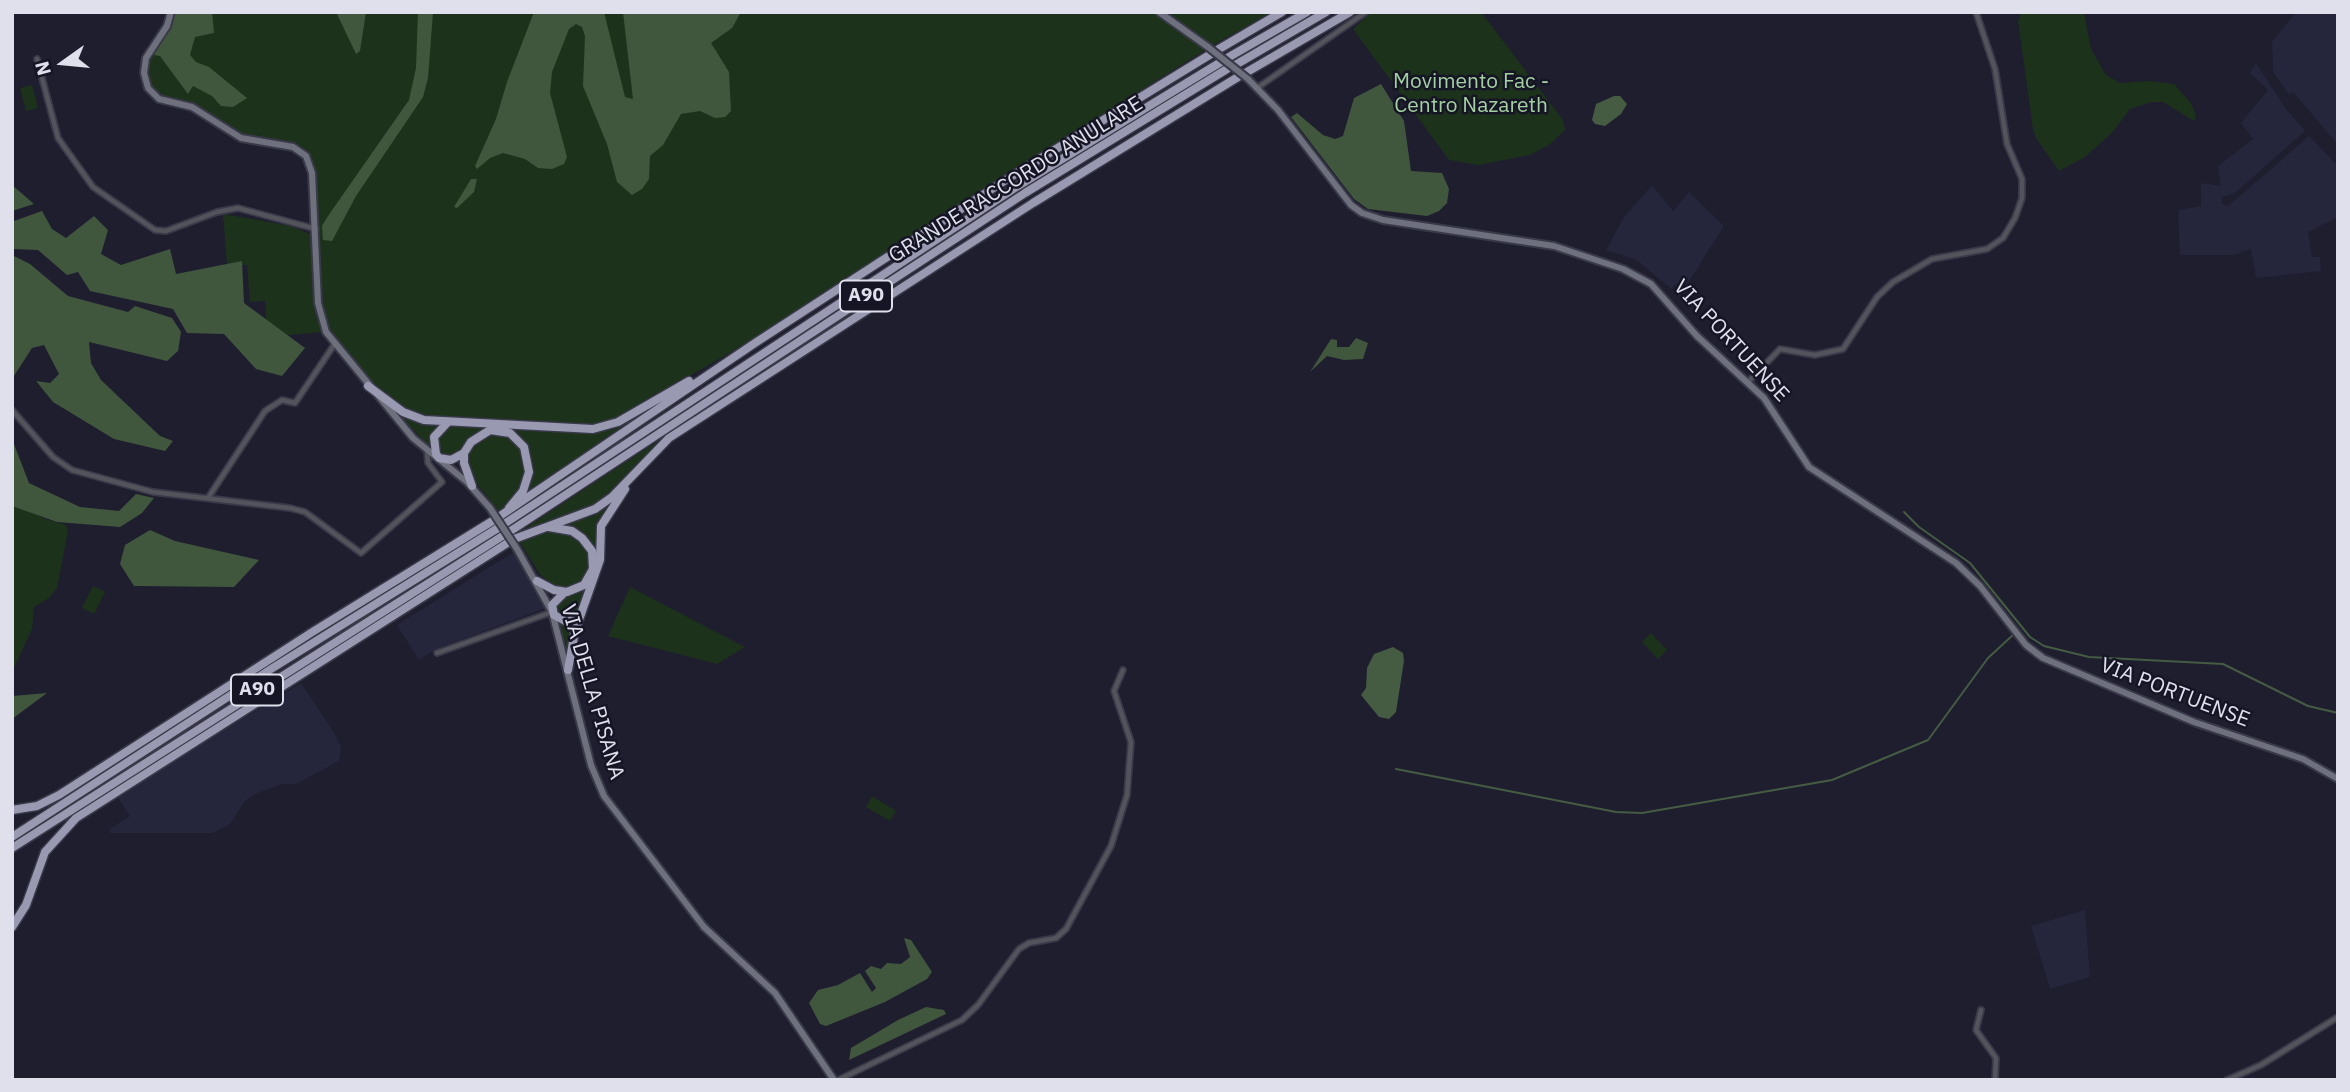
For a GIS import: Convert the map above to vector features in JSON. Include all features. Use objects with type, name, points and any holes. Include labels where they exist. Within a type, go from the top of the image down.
[{"type":"highway","points":[[1219,49],[1282,12]]},
{"type":"highway","points":[[1229,57],[1307,12]]},
{"type":"highway","points":[[1237,64],[1326,12]]},
{"type":"highway","name":"GRANDE RACCORDO ANULARE","points":[[12,810],[37,806],[60,795],[314,631],[504,527],[542,527],[595,509],[612,497],[658,448],[987,232],[1350,12]]},
{"type":"highway","name":"GRANDE RACCORDO ANULARE","points":[[755,342],[1209,51]]},
{"type":"highway","name":"GRANDE RACCORDO ANULARE","points":[[12,848],[504,527],[1018,186],[1220,62]]},
{"type":"highway","name":"GRANDE RACCORDO ANULARE","points":[[12,836],[271,669],[504,527],[1003,208],[1227,69]]},
{"type":"highway","points":[[368,386],[409,416],[449,423],[573,429],[606,427],[755,342]]},
{"type":"highway","points":[[504,527],[755,342]]},
{"type":"highway","points":[[449,423],[438,429],[433,439],[439,458],[454,460],[464,453],[474,438],[490,430],[506,431],[522,443],[528,457],[527,480],[504,527]]},
{"type":"highway","points":[[568,670],[570,650],[600,561],[602,522],[658,448]]},
{"type":"highway","points":[[464,453],[465,468],[472,486]]},
{"type":"highway","name":"GRANDE RACCORDO ANULARE","points":[[12,927],[26,905],[45,852],[76,818],[504,527]]},
{"type":"highway","points":[[542,527],[572,531],[585,541],[592,551],[593,569],[588,580],[579,588],[564,593],[553,603],[552,612],[559,620],[567,622],[576,619],[582,611]]},
{"type":"highway","points":[[537,581],[564,593]]},
{"type":"main road","name":"VIA DELLA PISANA","points":[[171,12],[167,26],[146,58],[144,73],[148,88],[161,99],[192,107],[241,138],[293,147],[305,155],[312,171],[319,309],[323,326],[334,345],[410,435],[472,486],[490,508],[537,581],[552,612],[592,768],[609,804],[704,927],[778,997],[836,1080]]},
{"type":"main road","name":"VIA PORTUENSE","points":[[1159,12],[1258,88],[1357,210],[1383,220],[1554,246],[1634,273],[1659,290],[1703,342],[1749,381],[1775,410],[1797,452],[1809,467],[1896,522],[1966,572],[2034,652],[2082,677],[2159,709],[2303,759],[2338,779]]},
{"type":"street","points":[[1258,88],[1366,12]]},
{"type":"street","points":[[1749,381],[1780,349],[1815,355],[1843,349],[1877,297],[1893,282],[1932,260],[1987,249],[2003,237],[2015,218],[2022,198],[2022,179],[2007,144],[1995,69],[1976,12]]},
{"type":"street","points":[[37,59],[58,138],[93,187],[155,230],[167,231],[235,208],[316,229]]},
{"type":"street","points":[[208,498],[265,411],[276,402],[287,399],[295,402],[334,345]]},
{"type":"street","points":[[12,410],[53,457],[72,470],[153,492],[305,512],[361,554],[442,482],[428,463],[428,450]]},
{"type":"street","points":[[437,653],[552,612]]},
{"type":"street","points":[[836,1080],[962,1020],[978,1005],[1023,946],[1056,938],[1066,929],[1107,855],[1127,795],[1131,738],[1114,691],[1123,670]]},
{"type":"street","points":[[1981,1010],[1976,1030],[1997,1060],[1995,1080]]},
{"type":"street","points":[[2227,1080],[2261,1065],[2338,1017]]},
{"type":"shaded area","points":[[175,12],[212,12],[214,33],[195,37],[190,55],[247,98],[233,107],[221,106],[212,96],[193,86],[188,94],[160,56],[154,55],[155,48],[172,26]]},
{"type":"shaded area","points":[[336,12],[366,12],[360,51],[356,54]]},
{"type":"shaded area","points":[[418,12],[433,12],[428,78],[423,97],[356,196],[332,241],[323,240],[322,226],[328,216],[409,100],[416,68]]},
{"type":"shaded area","points":[[534,12],[604,12],[625,97],[633,99],[623,12],[741,12],[732,28],[711,43],[729,72],[731,111],[725,117],[715,118],[700,111],[681,114],[663,145],[650,156],[649,179],[642,189],[632,195],[617,182],[607,144],[583,86],[585,36],[582,27],[576,24],[569,29],[552,72],[550,93],[567,157],[564,164],[552,169],[538,168],[525,159],[503,153],[490,158],[477,169],[475,166],[496,119]]},
{"type":"shaded area","points":[[2296,12],[2338,12],[2338,145],[2293,92],[2289,95],[2273,72],[2272,42]]},
{"type":"shaded area","points":[[2256,63],[2286,109],[2305,131],[2235,193],[2222,197],[2222,203],[2227,207],[2309,136],[2338,166],[2338,217],[2308,232],[2312,257],[2320,257],[2321,271],[2256,278],[2251,249],[2235,255],[2180,255],[2178,210],[2201,206],[2201,183],[2221,186],[2218,166],[2253,139],[2241,123],[2268,90],[2250,73]]},
{"type":"shaded area","points":[[1381,84],[1404,121],[1411,171],[1442,173],[1449,189],[1447,203],[1439,211],[1427,216],[1368,209],[1354,199],[1291,117],[1297,113],[1323,135],[1335,139],[1343,136],[1354,98]]},
{"type":"shaded area","points":[[1620,96],[1627,104],[1621,114],[1605,126],[1595,124],[1592,120],[1596,104]]},
{"type":"shaded area","points":[[471,179],[477,179],[474,192],[457,208],[454,207]]},
{"type":"shaded area","points":[[12,185],[34,204],[12,211]]},
{"type":"shaded area","points":[[1652,185],[1673,211],[1689,192],[1724,226],[1679,297],[1677,294],[1680,288],[1676,284],[1671,289],[1637,260],[1606,250],[1624,217]]},
{"type":"shaded area","points":[[42,211],[52,229],[66,238],[94,216],[108,230],[101,254],[121,265],[170,249],[176,274],[242,261],[244,303],[305,348],[282,376],[256,369],[224,334],[187,333],[173,309],[90,291],[78,272],[67,275],[38,250],[12,249],[14,221]]},
{"type":"shaded area","points":[[12,255],[30,264],[68,296],[128,312],[135,306],[172,318],[181,332],[178,351],[167,361],[89,342],[91,363],[101,380],[160,436],[173,441],[165,451],[114,439],[53,402],[36,381],[50,383],[59,374],[44,345],[32,348],[12,379]]},
{"type":"shaded area","points":[[1356,338],[1368,343],[1363,359],[1344,360],[1327,356],[1310,372],[1331,339],[1337,340],[1337,347],[1349,347]]},
{"type":"shaded area","points":[[12,439],[29,483],[80,507],[119,511],[136,494],[154,498],[142,513],[120,527],[57,522],[12,506]]},
{"type":"shaded area","points":[[150,530],[175,541],[259,560],[234,587],[134,586],[120,564],[125,545]]},
{"type":"shaded area","points":[[515,551],[546,608],[436,649],[419,660],[397,625]]},
{"type":"shaded area","points":[[1393,647],[1403,653],[1404,661],[1396,712],[1389,719],[1379,717],[1361,695],[1366,688],[1367,668],[1374,654]]},
{"type":"shaded area","points":[[301,683],[335,734],[341,748],[339,761],[296,784],[282,784],[255,794],[245,801],[230,824],[213,833],[110,833],[110,829],[130,816],[117,796]]},
{"type":"shaded area","points":[[47,693],[12,719],[12,696]]},
{"type":"shaded area","points":[[2085,910],[2090,977],[2050,989],[2031,926]]},
{"type":"shaded area","points":[[904,938],[911,940],[932,972],[927,979],[885,1002],[826,1026],[820,1024],[809,1003],[818,990],[838,985],[860,973],[872,992],[876,988],[865,971],[871,966],[881,969],[887,963],[901,964],[910,957]]},
{"type":"shaded area","points":[[926,1007],[944,1010],[946,1014],[849,1060],[851,1048]]},
{"type":"green space","points":[[173,12],[1273,12],[1213,45],[1020,166],[738,348],[619,417],[587,426],[427,418],[398,407],[372,386],[333,337],[323,315],[316,180],[311,158],[293,144],[243,135],[192,104],[163,97],[154,91],[148,80],[146,67],[151,51],[172,21]]},
{"type":"green space","name":"Movimento Fac - Centro Nazareth","points":[[1371,12],[1481,12],[1563,120],[1565,130],[1549,145],[1530,155],[1478,165],[1449,160],[1353,29]]},
{"type":"green space","points":[[2021,12],[2084,12],[2091,49],[2106,75],[2120,83],[2150,81],[2174,84],[2191,103],[2196,116],[2194,121],[2163,102],[2151,102],[2130,109],[2112,133],[2085,157],[2059,171],[2036,138],[2033,129],[2018,21]]},
{"type":"green space","points":[[32,85],[38,108],[26,111],[20,88]]},
{"type":"green space","points":[[223,214],[292,226],[316,237],[323,332],[267,337],[265,301],[250,302],[247,265],[227,266]]},
{"type":"green space","points":[[651,406],[523,496],[532,466],[530,455],[518,435],[501,427],[589,432]]},
{"type":"green space","points":[[398,414],[417,422],[439,425],[431,433],[429,446]]},
{"type":"green space","points":[[448,425],[489,427],[474,434],[461,451],[452,456],[443,454],[436,444],[440,431]]},
{"type":"green space","points":[[489,433],[509,435],[523,451],[526,466],[524,481],[512,501],[499,512],[473,479],[467,464],[469,450],[477,439]]},
{"type":"green space","points":[[661,439],[600,502],[518,533]]},
{"type":"green space","points":[[12,500],[45,519],[66,525],[68,531],[57,588],[49,598],[34,607],[32,629],[15,666],[12,665]]},
{"type":"green space","points":[[609,505],[597,528],[596,554],[586,535],[565,524],[594,516]]},
{"type":"green space","points":[[548,529],[574,535],[589,550],[591,565],[584,580],[578,584],[563,588],[550,584],[539,573],[519,541]]},
{"type":"green space","points":[[590,581],[579,611],[564,618],[552,609],[555,603]]},
{"type":"green space","points":[[93,586],[105,592],[94,614],[82,608]]},
{"type":"green space","points":[[630,587],[745,647],[717,664],[608,636]]},
{"type":"green space","points":[[577,620],[573,629],[567,651],[558,621]]},
{"type":"green space","points":[[1651,633],[1667,650],[1658,659],[1642,642]]},
{"type":"green space","points":[[872,796],[896,811],[890,821],[866,807]]},
{"type":"waterway","points":[[1904,512],[1919,527],[1970,563],[2030,637],[2044,646],[2089,657],[2223,664],[2308,706],[2338,713]]},
{"type":"waterway","points":[[1396,769],[1616,812],[1642,813],[1832,780],[1928,740],[1988,658],[2014,634]]}]
